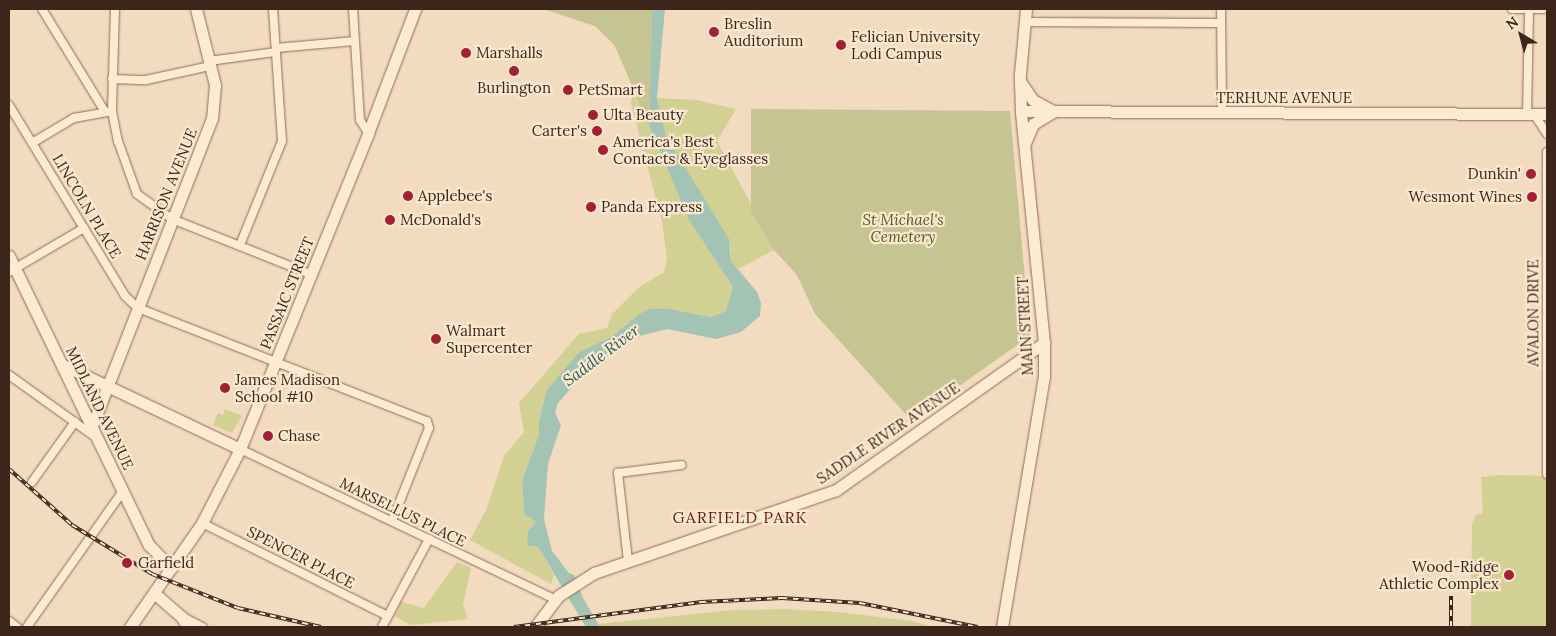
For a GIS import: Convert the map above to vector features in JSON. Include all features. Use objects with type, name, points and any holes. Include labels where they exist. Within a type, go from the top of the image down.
[{"type":"street","points":[[42,9],[109,111],[137,194],[172,219],[310,274]]},
{"type":"street","points":[[109,111],[115,9]]},
{"type":"street","name":"HARRISON AVENUE","points":[[92,426],[212,119],[215,85],[196,9]]},
{"type":"street","points":[[240,245],[282,141],[273,9]]},
{"type":"street","points":[[353,9],[360,120],[368,133]]},
{"type":"street","name":"PASSAIC STREET","points":[[130,627],[202,523],[240,449],[368,133],[415,9]]},
{"type":"street","name":"MAIN STREET","points":[[1002,627],[1044,377],[1044,343],[1021,111],[1020,81],[1026,9]]},
{"type":"street","points":[[1221,9],[1222,113]]},
{"type":"street","points":[[1512,9],[1529,11],[1543,9]]},
{"type":"street","points":[[1529,11],[1530,114],[1547,134]]},
{"type":"street","points":[[1025,22],[1221,23]]},
{"type":"street","points":[[112,79],[146,80],[209,63],[276,50],[356,41]]},
{"type":"street","points":[[1020,81],[1033,100],[1055,111]]},
{"type":"street","name":"LINCOLN PLACE","points":[[9,104],[125,296],[138,308],[429,423],[392,521]]},
{"type":"street","points":[[32,143],[74,118],[109,111]]},
{"type":"street","name":"TERHUNE AVENUE","points":[[1021,111],[1547,114]]},
{"type":"street","points":[[1025,145],[1034,124],[1055,111]]},
{"type":"street","name":"AVALON DRIVE","points":[[1546,474],[1547,152]]},
{"type":"street","points":[[12,270],[84,228]]},
{"type":"street","name":"MIDLAND AVENUE","points":[[9,256],[12,270],[63,365],[149,546],[172,568]]},
{"type":"street","name":"SADDLE RIVER AVENUE","points":[[535,627],[556,598],[583,578],[831,492],[1044,343]]},
{"type":"street","points":[[1022,359],[1035,361],[1044,377]]},
{"type":"street","points":[[63,365],[240,449]]},
{"type":"street","points":[[9,375],[98,439]]},
{"type":"street","points":[[32,482],[75,422]]},
{"type":"street","name":"MARSELLUS PLACE","points":[[240,449],[556,598]]},
{"type":"street","points":[[628,561],[618,473],[682,465]]},
{"type":"street","points":[[27,627],[123,491]]},
{"type":"street","name":"SPENCER PLACE","points":[[202,523],[388,616]]},
{"type":"street","points":[[382,627],[429,539]]},
{"type":"street","points":[[154,593],[185,622],[203,627]]},
{"type":"street","points":[[9,621],[17,627]]},
{"type":"shaded area","points":[[652,9],[649,127],[689,220],[733,287],[731,300],[726,311],[711,317],[670,309],[639,314],[611,337],[579,352],[546,391],[539,422],[539,435],[522,480],[524,514],[536,522],[527,546],[538,547],[554,575],[551,584],[470,540],[486,510],[504,456],[524,432],[519,403],[579,334],[607,328],[612,314],[638,288],[664,272],[667,258],[662,222],[631,103]]},
{"type":"shaded area","points":[[657,98],[696,100],[736,109],[717,141],[751,204],[751,213],[774,250],[738,269],[731,261],[731,247],[666,136]]},
{"type":"shaded area","points":[[225,409],[242,416],[232,433],[213,425],[218,413],[223,415]]},
{"type":"shaded area","name":"Wood-Ridge Athletic Complex","points":[[1499,475],[1547,476],[1547,627],[1471,627],[1472,523],[1477,514],[1483,514],[1481,477]]},
{"type":"shaded area","points":[[457,562],[471,568],[463,604],[468,619],[410,625],[395,616],[401,602],[424,608]]},
{"type":"shaded area","points":[[785,609],[838,612],[912,621],[932,627],[600,627],[598,624],[733,610]]},
{"type":"green space","points":[[543,9],[652,9],[649,126],[615,46],[595,26]]},
{"type":"green space","name":"St Michael's Cemetery","points":[[751,109],[1010,111],[1030,336],[911,420],[815,314],[797,275],[774,250],[751,213]]},
{"type":"water","name":"Saddle River","points":[[652,9],[665,9],[657,98],[666,136],[729,239],[731,261],[757,292],[761,303],[760,316],[741,332],[716,339],[667,329],[640,336],[590,367],[558,403],[555,413],[561,425],[548,464],[544,519],[552,551],[569,573],[574,575],[583,598],[600,627],[586,627],[538,547],[527,546],[528,532],[536,522],[524,514],[522,480],[539,435],[539,422],[546,391],[579,352],[611,337],[639,314],[650,309],[670,309],[711,317],[726,311],[733,287],[689,220],[649,126]]},
{"type":"railway","points":[[9,469],[72,525],[152,574],[238,608],[321,627]]},
{"type":"railway","points":[[1451,596],[1451,627]]},
{"type":"railway","points":[[514,627],[701,602],[782,598],[860,603],[978,627]]},
{"type":"place","name":"Breslin Auditorium","points":[[714,32]]},
{"type":"place","name":"Felician University Lodi Campus","points":[[841,45]]},
{"type":"place","name":"Marshalls","points":[[466,53]]},
{"type":"place","name":"Burlington","points":[[514,71]]},
{"type":"place","name":"PetSmart","points":[[568,90]]},
{"type":"place","name":"Ulta Beauty","points":[[593,115]]},
{"type":"place","name":"Carter's","points":[[597,131]]},
{"type":"place","name":"America's Best Contacts & Eyeglasses","points":[[603,150]]},
{"type":"place","name":"Dunkin'","points":[[1531,174]]},
{"type":"place","name":"Applebee's","points":[[408,196]]},
{"type":"place","name":"Wesmont Wines","points":[[1532,197]]},
{"type":"place","name":"Panda Express","points":[[591,207]]},
{"type":"place","name":"McDonald's","points":[[390,220]]},
{"type":"place","name":"Walmart Supercenter","points":[[436,339]]},
{"type":"place","name":"James Madison School #10","points":[[225,388]]},
{"type":"place","name":"Chase","points":[[268,436]]},
{"type":"place","name":"Garfield","points":[[127,563]]},
{"type":"place","name":"Wood-Ridge Athletic Complex","points":[[1509,575]]},
{"type":"district","name":"GARFIELD PARK","points":[[740,517]]}]
